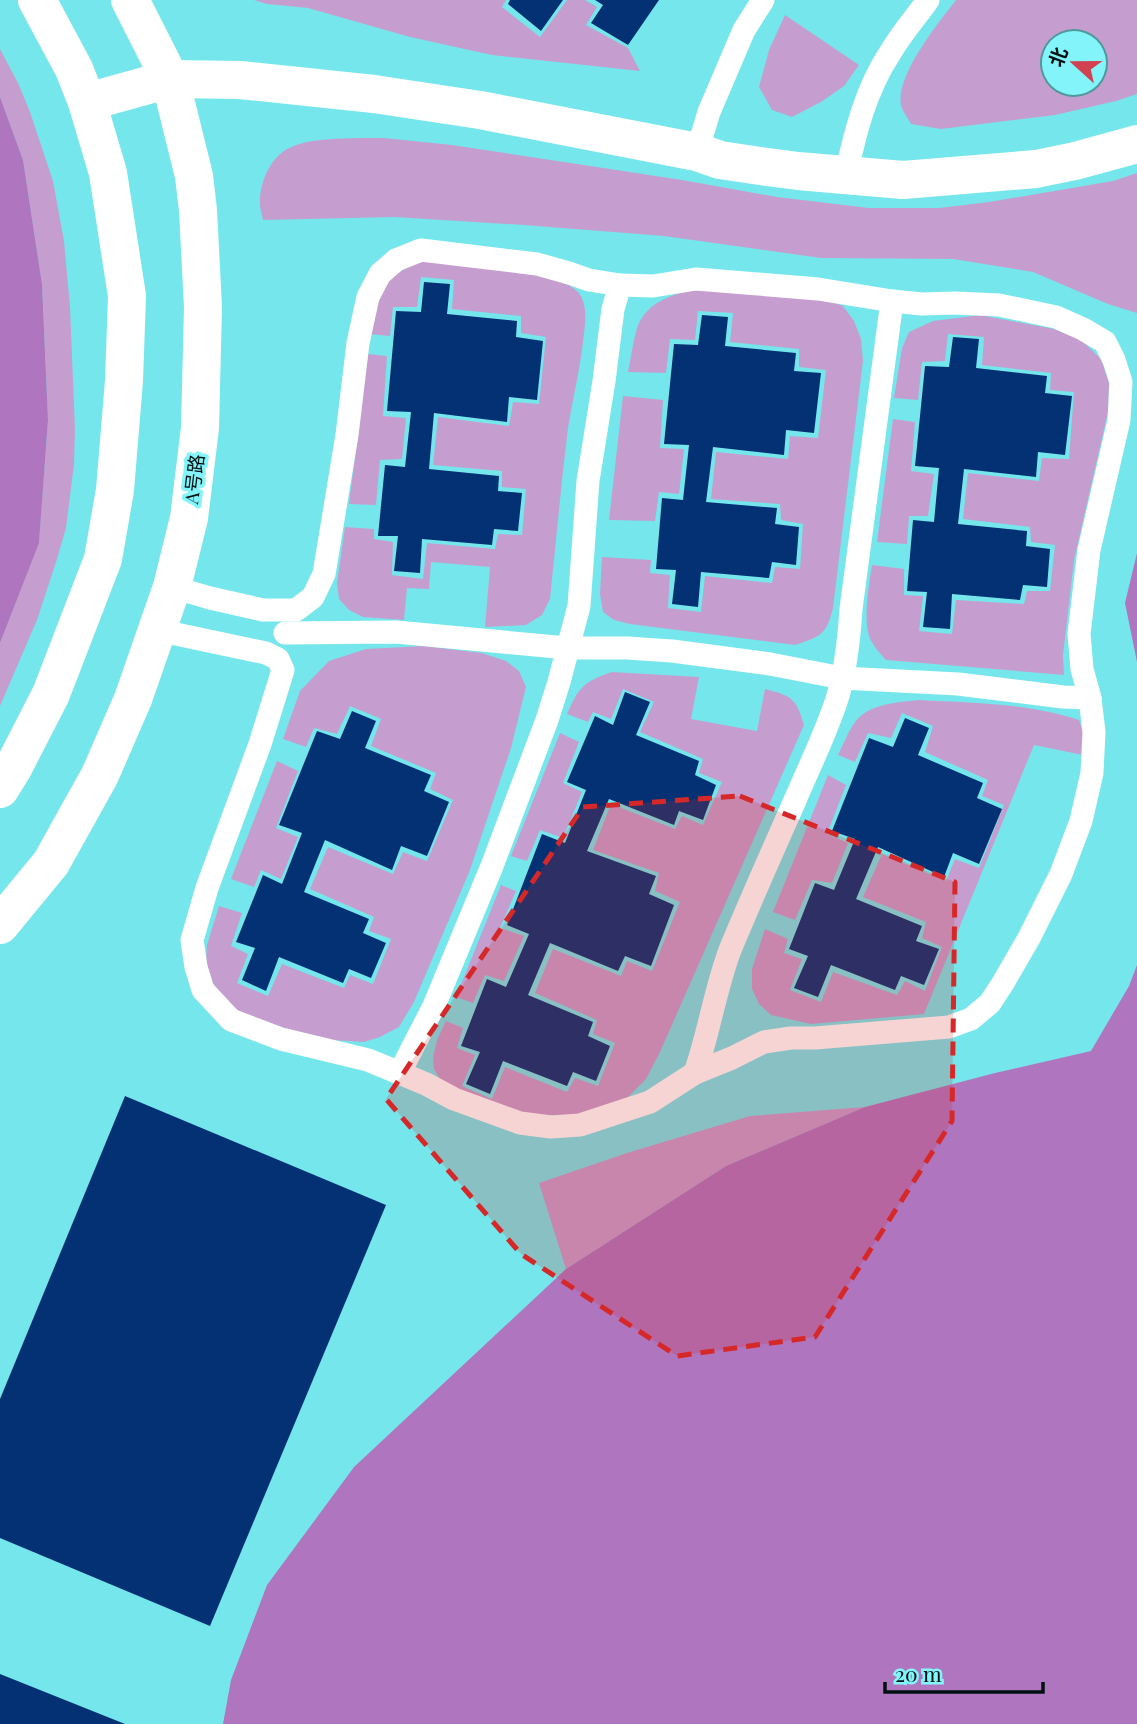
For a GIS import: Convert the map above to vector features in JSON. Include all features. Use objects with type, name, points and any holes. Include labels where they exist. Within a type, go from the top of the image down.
[{"type":"street","points":[[0,789],[51,694],[103,559],[115,490],[124,381],[127,296],[108,173],[87,102],[74,69],[37,0]]},
{"type":"street","name":"A号路","points":[[0,925],[51,863],[100,775],[133,699],[172,587],[189,518],[200,428],[203,307],[198,210],[194,176],[170,79],[130,0]]},
{"type":"street","points":[[87,102],[170,79],[240,79],[374,94],[480,110],[697,152],[720,160],[903,180],[1035,169],[1137,144]]},
{"type":"lane","points":[[697,152],[709,112],[744,30],[763,0]]},
{"type":"lane","points":[[846,175],[866,101],[888,54],[928,0]]},
{"type":"lane","points":[[421,250],[537,264],[589,280],[620,285],[653,286],[696,279],[818,289],[892,301],[999,306],[1056,317],[1105,342],[1121,382],[1119,419],[1089,551],[1079,634],[1082,669],[1090,698],[1094,732],[1092,773],[1081,821],[1061,874],[1040,917],[990,1003],[971,1019],[949,1027],[764,1042],[695,1073],[650,1102],[580,1125],[551,1127],[520,1123],[439,1093],[426,1084],[368,1060],[281,1039],[232,1020],[203,990],[192,940],[207,888],[260,744],[283,670],[278,659],[280,645],[296,610],[313,597],[324,574],[347,435],[358,343],[368,297],[380,274],[396,260],[421,250]]},
{"type":"lane","points":[[400,1072],[434,1006],[492,866],[547,720],[579,606],[588,481],[613,309],[620,285]]},
{"type":"lane","points":[[695,1073],[730,950],[816,754],[842,678],[892,301]]},
{"type":"lane","points":[[172,587],[263,610],[296,610]]},
{"type":"lane","points":[[157,630],[266,653],[278,659]]},
{"type":"lane","points":[[285,633],[396,632],[567,648],[671,651],[770,664],[842,678],[958,684],[1090,698]]},
{"type":"highlighted area","points":[[740,796],[955,882],[952,1121],[815,1337],[677,1356],[521,1254],[386,1099],[583,807]]},
{"type":"shaded area","points":[[254,0],[506,0],[502,7],[540,37],[567,0],[585,0],[597,7],[586,25],[628,48],[640,71],[492,55],[410,37],[308,8]]},
{"type":"shaded area","points":[[956,0],[1137,0],[1137,94],[1055,115],[941,129],[911,124],[901,105],[901,93],[911,65]]},
{"type":"shaded area","points":[[785,15],[859,65],[844,86],[792,117],[772,110],[759,87],[769,50]]},
{"type":"shaded area","points":[[0,49],[30,112],[53,181],[64,241],[70,307],[75,429],[74,464],[66,528],[37,620],[0,706],[0,643],[39,542],[48,420],[42,284],[23,160],[0,97]]},
{"type":"shaded area","points":[[0,97],[23,160],[42,284],[48,420],[39,543],[0,643]]},
{"type":"shaded area","points":[[384,138],[452,145],[777,197],[869,208],[939,208],[989,202],[1113,181],[1137,173],[1137,313],[1108,304],[1033,272],[953,259],[821,258],[664,236],[394,217],[263,220],[260,196],[264,180],[271,164],[282,152],[314,141]]},
{"type":"shaded area","points":[[427,259],[507,269],[551,278],[567,284],[578,292],[583,301],[585,328],[568,428],[550,599],[542,615],[526,625],[485,627],[490,567],[431,562],[429,589],[407,588],[404,620],[363,617],[349,610],[339,599],[337,583],[345,527],[374,529],[374,539],[393,542],[392,575],[423,579],[427,543],[495,549],[498,534],[522,535],[526,489],[502,487],[502,471],[433,465],[438,417],[509,426],[513,402],[539,404],[546,337],[521,333],[521,316],[452,309],[454,280],[421,277],[417,307],[393,307],[390,336],[369,334],[384,286],[400,272]]},
{"type":"shaded area","points":[[701,289],[822,298],[843,306],[854,321],[861,339],[863,361],[833,608],[828,624],[821,633],[795,645],[630,624],[614,620],[603,612],[600,594],[602,557],[651,560],[650,573],[670,575],[668,608],[701,612],[705,576],[772,583],[775,567],[800,569],[803,524],[781,520],[780,504],[711,499],[716,452],[788,459],[790,436],[818,438],[826,370],[799,367],[799,349],[730,342],[733,313],[698,311],[695,340],[670,339],[666,373],[628,372],[637,328],[647,311],[663,300]]},
{"type":"shaded area","points":[[980,315],[1054,329],[1080,339],[1101,359],[1109,383],[1108,412],[1074,560],[1063,655],[1064,675],[886,660],[873,644],[868,632],[868,590],[872,565],[904,569],[904,595],[923,596],[919,631],[952,634],[956,600],[1024,604],[1027,591],[1050,591],[1055,545],[1031,542],[1030,527],[963,519],[968,473],[1039,481],[1042,458],[1069,459],[1074,392],[1050,390],[1051,373],[982,365],[984,337],[948,334],[945,361],[922,362],[918,400],[894,398],[902,348],[909,332],[933,321]]},
{"type":"shaded area","points":[[368,354],[387,356],[383,416],[406,418],[402,459],[380,460],[376,505],[349,504]]},
{"type":"shaded area","points":[[623,396],[663,400],[660,448],[684,449],[679,494],[659,492],[655,521],[609,520]]},
{"type":"shaded area","points":[[893,419],[915,422],[911,471],[934,474],[928,516],[909,516],[907,544],[877,542]]},
{"type":"shaded area","points":[[1137,553],[1137,662],[1125,603]]},
{"type":"shaded area","points":[[423,646],[482,653],[506,661],[519,671],[526,687],[511,748],[470,870],[414,1002],[399,1027],[364,1042],[331,1040],[284,1028],[240,1012],[225,1001],[213,983],[206,962],[207,945],[219,906],[242,913],[231,946],[248,954],[237,983],[268,996],[282,964],[344,988],[350,975],[373,984],[391,939],[369,931],[374,917],[310,889],[328,847],[393,874],[403,852],[427,861],[453,800],[430,789],[436,773],[371,746],[381,719],[350,706],[337,734],[314,728],[306,747],[283,739],[300,691],[329,661],[366,649]]},
{"type":"shaded area","points":[[612,672],[699,677],[691,719],[757,731],[765,689],[774,691],[792,700],[804,725],[646,1079],[628,1097],[599,1109],[569,1116],[527,1114],[457,1092],[441,1081],[434,1069],[433,1058],[437,1040],[446,1021],[463,1028],[457,1048],[475,1055],[462,1086],[492,1099],[505,1067],[567,1092],[575,1078],[598,1086],[615,1043],[593,1034],[597,1020],[535,993],[553,949],[621,976],[627,961],[652,971],[680,902],[655,891],[659,873],[593,850],[611,804],[675,829],[682,816],[703,825],[722,782],[699,773],[703,759],[640,732],[654,702],[623,689],[611,719],[593,712],[588,722],[567,714],[583,687]]},
{"type":"shaded area","points":[[919,700],[1020,707],[1079,720],[1083,732],[1083,755],[1034,745],[924,1014],[811,1024],[771,1015],[759,1004],[752,989],[752,969],[765,929],[788,939],[784,953],[802,959],[790,990],[821,1002],[833,972],[897,995],[905,981],[925,991],[942,947],[922,938],[926,922],[863,897],[882,854],[946,881],[955,859],[979,868],[1004,805],[982,796],[988,780],[925,752],[933,726],[902,713],[891,738],[868,733],[855,762],[838,755],[853,725],[866,712],[882,705]]},
{"type":"shaded area","points":[[560,733],[579,742],[563,783],[582,792],[563,838],[540,830],[527,861],[511,856]]},
{"type":"shaded area","points":[[277,761],[298,771],[276,828],[298,837],[281,879],[261,870],[254,887],[231,879]]},
{"type":"shaded area","points":[[828,775],[846,785],[827,834],[848,843],[832,883],[812,880],[795,920],[773,912]]},
{"type":"shaded area","points":[[501,885],[516,891],[500,928],[524,936],[504,981],[485,975],[473,1003],[456,997]]},
{"type":"shaded area","points":[[1137,965],[1137,1724],[223,1724],[231,1680],[267,1585],[354,1467],[566,1269],[726,1166],[865,1107],[1091,1051],[1129,986]]},
{"type":"shaded area","points":[[865,1107],[726,1166],[566,1269],[539,1183],[750,1116]]},
{"type":"building","points":[[510,0],[563,0],[541,31],[508,4]]},
{"type":"building","points":[[595,0],[659,0],[628,45],[591,23],[603,5]]},
{"type":"building","points":[[424,282],[450,284],[447,314],[517,321],[516,337],[543,341],[537,400],[509,397],[507,422],[434,413],[429,469],[499,476],[498,491],[522,493],[518,531],[494,529],[492,545],[422,539],[420,573],[394,571],[398,536],[378,536],[385,465],[405,467],[411,412],[387,411],[396,311],[421,312]]},
{"type":"building","points":[[702,315],[728,317],[725,346],[796,353],[794,371],[821,373],[814,433],[786,430],[784,455],[713,447],[706,502],[777,508],[775,524],[799,527],[796,565],[772,562],[769,578],[701,572],[698,607],[672,604],[676,570],[656,569],[662,498],[683,500],[689,445],[664,444],[674,344],[698,345]]},
{"type":"building","points":[[953,337],[979,339],[976,368],[1047,376],[1045,393],[1072,396],[1065,455],[1038,452],[1036,477],[964,469],[958,524],[1027,531],[1026,546],[1050,549],[1047,587],[1023,585],[1020,600],[952,594],[950,629],[923,627],[927,592],[907,591],[913,520],[934,522],[939,468],[915,466],[925,366],[949,367]]},
{"type":"building","points":[[625,692],[650,702],[636,735],[699,761],[695,775],[716,785],[703,820],[679,811],[674,825],[609,799],[587,851],[656,876],[649,894],[674,905],[651,966],[625,956],[618,971],[550,943],[528,995],[593,1022],[588,1036],[610,1046],[596,1081],[573,1072],[567,1086],[503,1061],[490,1094],[466,1084],[480,1052],[461,1046],[487,979],[506,987],[529,934],[507,925],[542,834],[565,843],[586,790],[567,782],[595,716],[613,725]]},
{"type":"building","points":[[352,711],[376,721],[365,748],[431,775],[424,791],[449,802],[427,856],[401,846],[392,870],[325,840],[304,892],[369,919],[363,933],[386,943],[371,978],[349,969],[343,983],[279,957],[266,991],[242,980],[255,948],[236,942],[263,875],[282,884],[302,833],[279,825],[317,731],[340,739]]},
{"type":"building","points":[[905,718],[929,728],[918,755],[983,783],[977,798],[1002,809],[979,864],[953,853],[944,877],[878,847],[856,899],[922,926],[916,941],[939,949],[924,985],[901,976],[895,990],[831,965],[818,997],[794,988],[808,956],[789,949],[815,883],[834,890],[855,839],[832,831],[869,738],[893,747]]},
{"type":"building","points":[[125,1096],[386,1205],[210,1626],[0,1538],[0,1399]]},
{"type":"building","points":[[0,1674],[125,1724],[0,1724]]}]
